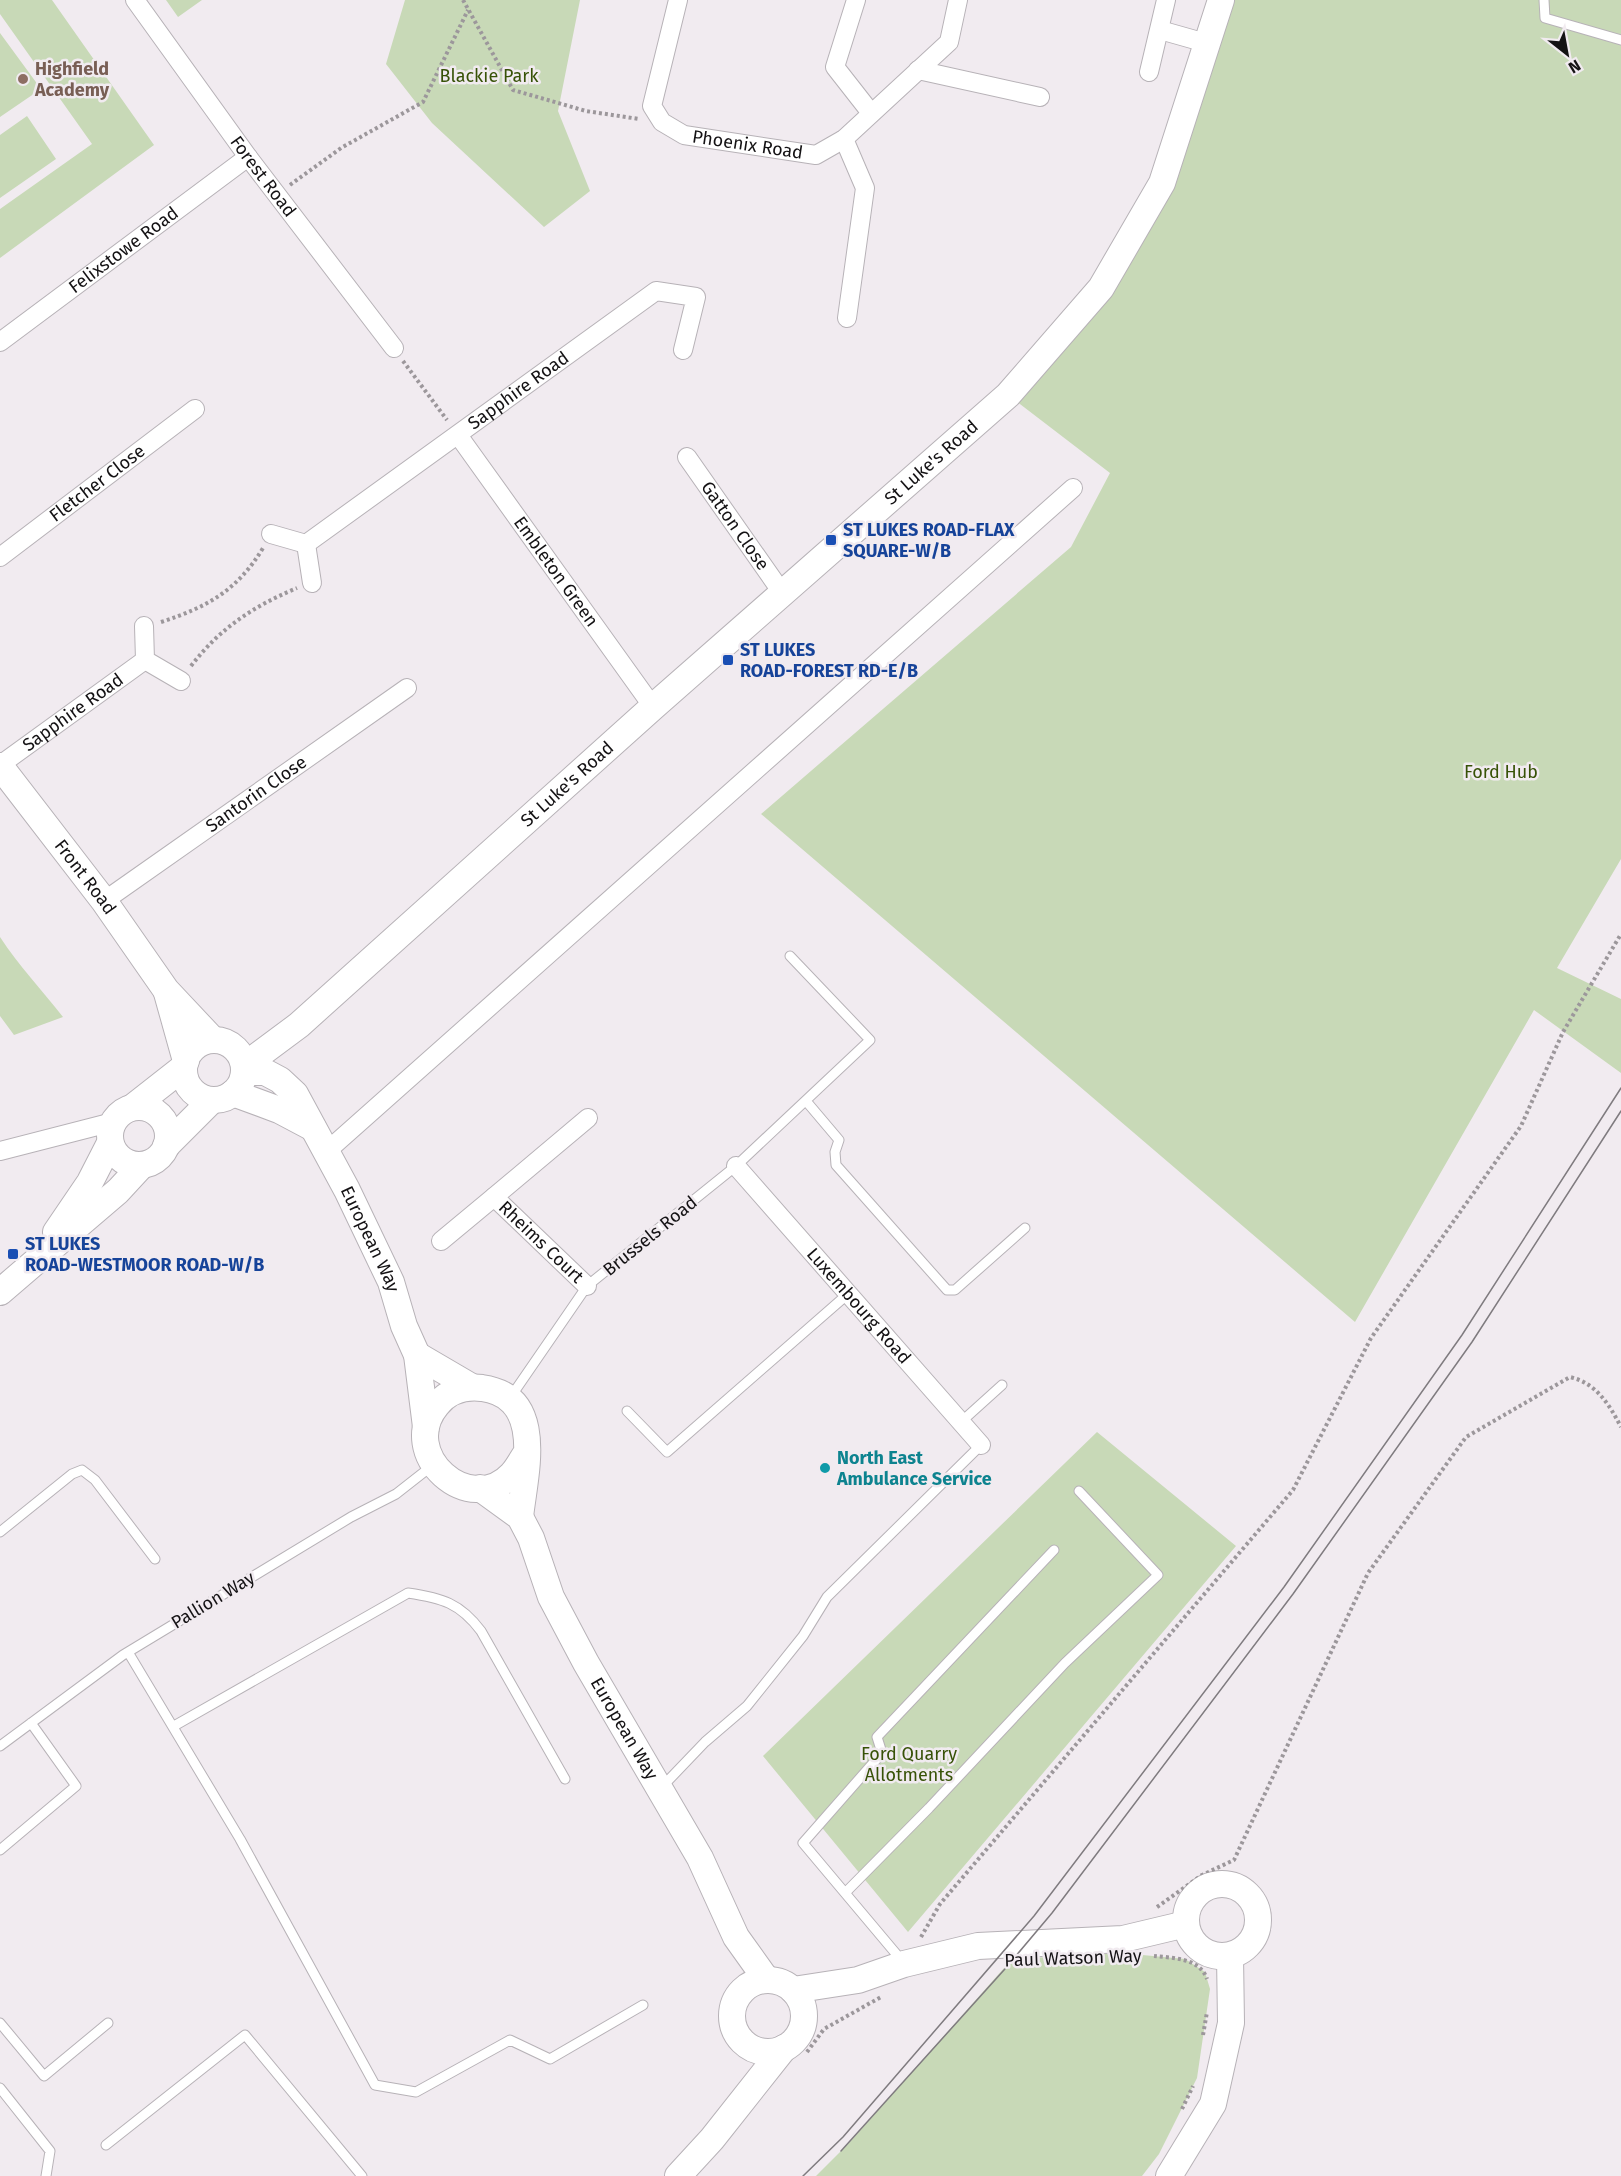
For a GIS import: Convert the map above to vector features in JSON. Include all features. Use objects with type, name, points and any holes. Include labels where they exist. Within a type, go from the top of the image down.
[{"type":"main road","name":"St Luke's Road","points":[[166,1146],[233,1083],[653,708],[1008,395],[1101,288],[1162,183],[1221,0]]},
{"type":"main road","name":"Front Road","points":[[0,766],[104,901],[166,990]]},
{"type":"main road","points":[[166,990],[221,1042],[241,1055],[233,1083],[193,1091],[187,1082],[185,1064],[166,990]]},
{"type":"main road","name":"St Luke's Road","points":[[221,1042],[299,1025]]},
{"type":"main road","points":[[25,1269],[63,1224],[90,1182],[119,1124],[185,1064],[194,1047],[221,1042]]},
{"type":"main road","name":"European Way","points":[[233,1083],[265,1072],[280,1080],[295,1094],[391,1282],[404,1326],[417,1355],[426,1427]]},
{"type":"main road","points":[[150,1109],[162,1118],[168,1135],[161,1155],[152,1163],[142,1165],[121,1160],[119,1124],[150,1109]]},
{"type":"main road","points":[[0,1292],[118,1191],[142,1165]]},
{"type":"main road","points":[[417,1355],[471,1386],[496,1390],[510,1398],[525,1419],[528,1441],[520,1517]]},
{"type":"main road","points":[[471,1386],[444,1398],[435,1407],[426,1427],[426,1448],[433,1465],[444,1478],[466,1488],[489,1488],[512,1475],[525,1455]]},
{"type":"main road","points":[[480,1488],[520,1517]]},
{"type":"main road","name":"European Way","points":[[520,1517],[531,1538],[550,1597],[659,1791],[700,1858],[736,1937]]},
{"type":"main road","points":[[1220,1884],[1240,1888],[1256,1906],[1258,1928],[1249,1946],[1230,1956],[1217,1956],[1197,1946],[1186,1924],[1189,1905],[1197,1894],[1208,1887],[1220,1884]]},
{"type":"main road","points":[[793,1990],[858,1980],[904,1964],[978,1946],[1123,1939],[1186,1924]]},
{"type":"main road","points":[[736,1937],[766,1980]]},
{"type":"main road","points":[[736,1937],[736,1963],[743,1990]]},
{"type":"main road","points":[[1169,2176],[1213,2104],[1231,2023],[1230,1956]]},
{"type":"main road","points":[[805,2014],[858,1980]]},
{"type":"main road","points":[[678,2176],[712,2139],[743,2098],[794,2052],[805,2014],[802,2002],[793,1990],[779,1981],[753,1982],[743,1990],[733,2006],[732,2019],[744,2060],[743,2098]]},
{"type":"main road","points":[[738,2036],[753,2049],[763,2052],[794,2052]]},
{"type":"street","name":"Forest Road","points":[[135,0],[248,157],[394,348]]},
{"type":"street","points":[[662,122],[652,106],[678,0]]},
{"type":"street","points":[[856,0],[835,68],[871,113]]},
{"type":"street","name":"Phoenix Road","points":[[662,122],[684,135],[816,155],[844,139],[949,42],[958,0]]},
{"type":"street","points":[[1149,72],[1166,0]]},
{"type":"street","points":[[1160,30],[1206,43]]},
{"type":"street","points":[[918,70],[1040,97]]},
{"type":"street","points":[[844,139],[865,188],[847,318]]},
{"type":"street","name":"Felixstowe Road","points":[[0,342],[248,157]]},
{"type":"street","name":"Sapphire Road","points":[[306,544],[656,291],[696,297],[683,350]]},
{"type":"street","name":"Fletcher Close","points":[[0,557],[195,409]]},
{"type":"street","name":"Embleton Green","points":[[458,435],[653,708]]},
{"type":"street","name":"Gatton Close","points":[[687,457],[783,594]]},
{"type":"street","points":[[326,1152],[1073,488]]},
{"type":"street","points":[[271,534],[306,544],[312,583]]},
{"type":"street","points":[[144,626],[145,660],[181,681]]},
{"type":"street","name":"Sapphire Road","points":[[0,766],[145,660]]},
{"type":"street","name":"Santorin Close","points":[[104,901],[407,688]]},
{"type":"street","name":"Rheims Court","points":[[441,1241],[588,1118]]},
{"type":"street","points":[[0,1151],[119,1124]]},
{"type":"street","name":"Luxembourg Road","points":[[736,1167],[981,1445]]},
{"type":"street","name":"Rheims Court","points":[[494,1197],[587,1286]]},
{"type":"lane","points":[[1544,0],[1545,18],[1621,40]]},
{"type":"lane","name":"Brussels Road","points":[[510,1398],[587,1286],[736,1167],[870,1040],[790,956]]},
{"type":"lane","points":[[806,1101],[838,1140],[835,1152],[836,1165],[947,1290],[955,1290],[1025,1228]]},
{"type":"lane","points":[[627,1411],[667,1452],[849,1293]]},
{"type":"lane","points":[[961,1422],[1002,1385]]},
{"type":"lane","points":[[659,1791],[705,1743],[747,1706],[803,1636],[827,1597],[981,1445]]},
{"type":"lane","name":"Pallion Way","points":[[0,1746],[128,1652],[351,1517],[396,1494],[433,1465]]},
{"type":"lane","points":[[0,1532],[72,1474],[82,1470],[94,1480],[155,1559]]},
{"type":"lane","points":[[845,1893],[1065,1663],[1158,1575],[1079,1491]]},
{"type":"lane","points":[[904,1964],[803,1843],[882,1753],[878,1737],[1054,1550]]},
{"type":"lane","points":[[174,1726],[408,1593],[441,1597],[469,1615],[481,1631],[565,1779]]},
{"type":"lane","points":[[128,1652],[246,1849],[375,2085],[416,2092],[510,2040],[550,2059],[643,2005]]},
{"type":"lane","points":[[0,1850],[76,1786],[31,1723]]},
{"type":"lane","points":[[0,2023],[44,2076],[108,2024]]},
{"type":"lane","points":[[106,2145],[245,2035],[362,2176]]},
{"type":"lane","points":[[0,2088],[50,2151],[46,2176]]},
{"type":"path","points":[[463,0],[513,90],[586,111],[662,122]]},
{"type":"path","points":[[277,194],[341,148],[423,102],[468,10]]},
{"type":"path","points":[[394,348],[458,435]]},
{"type":"path","points":[[144,626],[179,615],[219,598],[250,568],[271,534]]},
{"type":"path","points":[[181,681],[216,635],[229,625],[272,600],[312,583]]},
{"type":"path","points":[[904,1964],[940,1904],[1293,1490],[1371,1338],[1521,1126],[1563,1032],[1621,934]]},
{"type":"path","points":[[1150,1911],[1202,1875],[1234,1860],[1368,1573],[1466,1437],[1570,1377],[1587,1381],[1613,1411],[1621,1427]]},
{"type":"path","name":"Paul Watson Way","points":[[1143,1955],[1185,1959],[1205,1972],[1210,1989]]},
{"type":"path","points":[[794,2052],[824,2029],[887,1994]]},
{"type":"path","points":[[1202,2045],[1209,2000]]},
{"type":"path","points":[[1178,2116],[1197,2078]]},
{"type":"green space","points":[[0,0],[52,0],[154,145],[0,258],[0,209],[92,144],[0,14]]},
{"type":"green space","points":[[166,0],[202,0],[178,17]]},
{"type":"green space","name":"Blackie Park","points":[[405,0],[580,0],[558,111],[590,191],[544,227],[432,123],[386,64]]},
{"type":"green space","name":"Ford Hub","points":[[1221,0],[1621,0],[1621,859],[1557,968],[1621,999],[1621,1073],[1534,1010],[1355,1322],[761,814],[1071,547],[1110,473],[1008,395],[1162,183]]},
{"type":"green space","points":[[0,33],[41,89],[0,117]]},
{"type":"green space","points":[[27,116],[56,159],[0,198],[0,135]]},
{"type":"green space","points":[[0,937],[63,1017],[14,1035],[0,1016]]},
{"type":"green space","name":"Ford Quarry Allotments","points":[[1097,1432],[1236,1546],[908,1932],[763,1756]]},
{"type":"green space","points":[[1121,1953],[1185,1959],[1205,1972],[1210,1989],[1197,2078],[1159,2154],[1142,2176],[816,2176],[849,2143],[1012,1959]]},
{"type":"tram line","points":[[803,2176],[843,2137],[1034,1916],[1284,1587],[1462,1335],[1621,1088]]},
{"type":"tram line","points":[[841,2151],[1004,1970],[1052,1913],[1293,1594],[1472,1342],[1621,1111]]},
{"type":"place","name":"Highfield Academy","points":[[23,79]]},
{"type":"place","name":"ST LUKES ROAD-FLAX SQUARE-W/B","points":[[831,540]]},
{"type":"place","name":"ST LUKES ROAD-FOREST RD-E/B","points":[[728,660]]},
{"type":"place","name":"ST LUKES ROAD-WESTMOOR ROAD-W/B","points":[[13,1254]]},
{"type":"place","name":"North East Ambulance Service","points":[[825,1468]]}]
